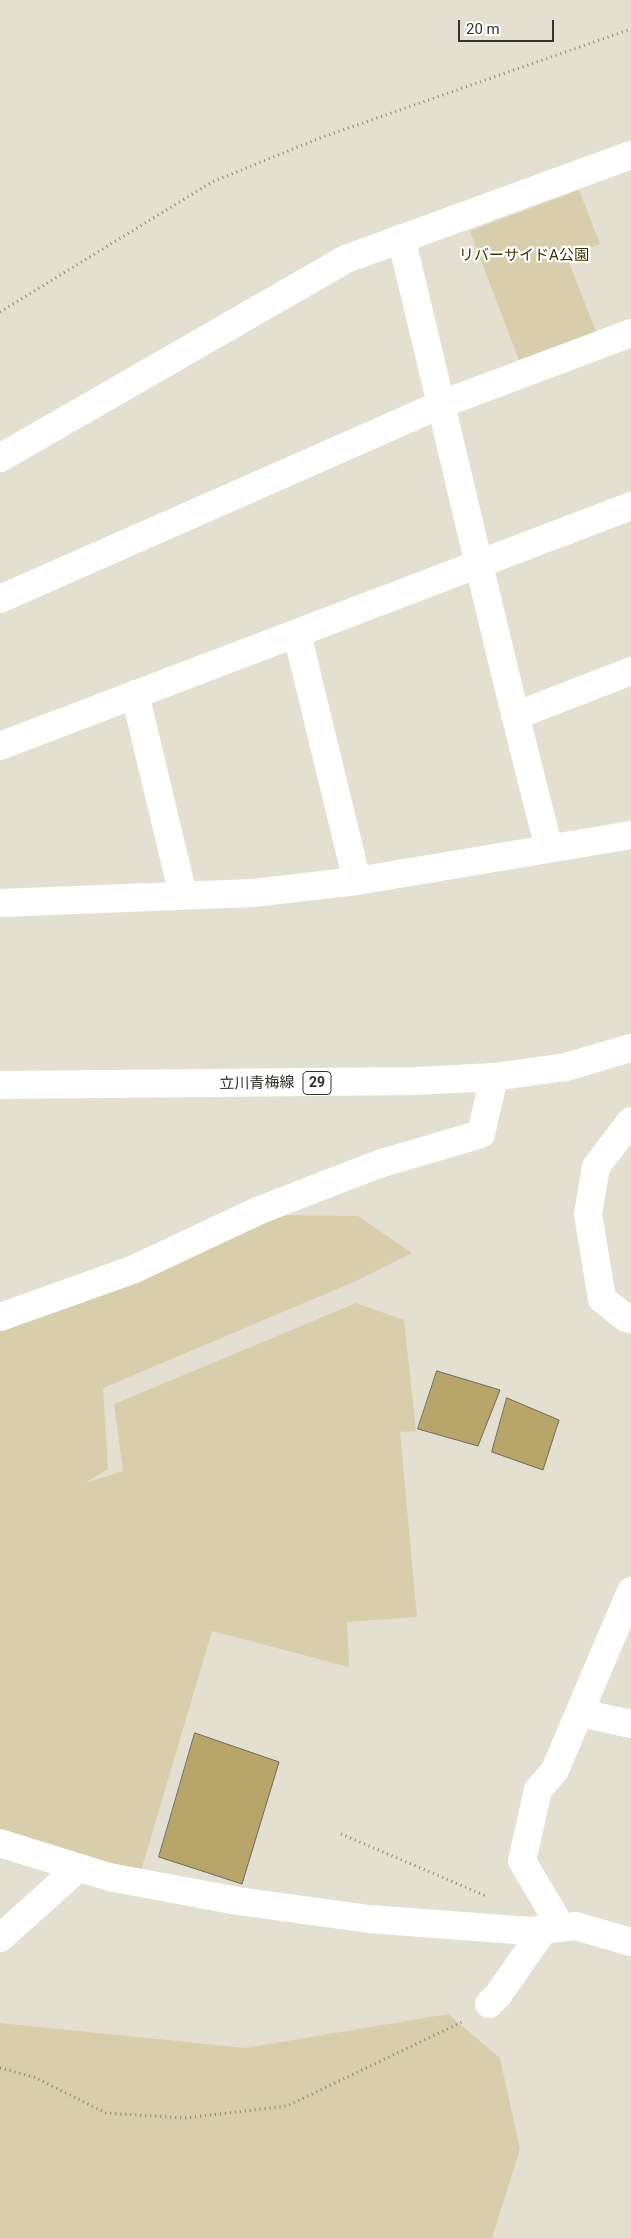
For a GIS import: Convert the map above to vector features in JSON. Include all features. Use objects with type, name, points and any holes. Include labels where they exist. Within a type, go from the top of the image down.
[{"type":"street","points":[[0,458],[346,259],[631,154]]},
{"type":"street","points":[[400,238],[442,404],[515,716],[549,848]]},
{"type":"street","points":[[0,599],[442,404],[631,333]]},
{"type":"street","points":[[0,746],[631,506]]},
{"type":"street","points":[[297,634],[357,881]]},
{"type":"street","points":[[515,716],[631,671]]},
{"type":"street","points":[[135,694],[183,895]]},
{"type":"street","points":[[0,903],[253,893],[357,881],[631,835]]},
{"type":"street","name":"立川青梅線","points":[[0,1085],[385,1082],[494,1077],[566,1067],[631,1048]]},
{"type":"street","points":[[0,1317],[132,1270],[260,1210],[379,1164],[481,1134],[494,1077]]},
{"type":"street","points":[[631,1121],[596,1167],[588,1214],[602,1299],[626,1318],[631,1319]]},
{"type":"street","points":[[553,1928],[522,1861],[538,1790],[555,1770],[631,1591]]},
{"type":"street","points":[[580,1713],[631,1724]]},
{"type":"street","points":[[0,1844],[110,1876],[238,1901],[369,1920],[530,1931],[576,1926],[631,1942]]},
{"type":"street","points":[[0,1938],[78,1868]]},
{"type":"street","points":[[489,2004],[553,1928]]},
{"type":"path","points":[[0,312],[212,182],[320,138],[631,29]]},
{"type":"path","points":[[341,1834],[494,1899]]},
{"type":"path","points":[[0,2068],[34,2078],[106,2113],[185,2118],[287,2106],[434,2037],[479,2014],[489,2004]]},
{"type":"green space","name":"リバーサイドA公園","points":[[579,190],[600,244],[567,257],[596,332],[519,360],[470,231]]},
{"type":"green space","points":[[270,1215],[358,1216],[412,1253],[356,1281],[103,1388],[108,1469],[85,1483],[123,1471],[114,1404],[356,1303],[404,1320],[416,1431],[400,1432],[417,1617],[347,1622],[349,1667],[212,1631],[141,1871],[0,1833],[0,1324]]},
{"type":"green space","points":[[448,2014],[500,2058],[520,2149],[492,2238],[0,2238],[0,2023],[245,2048]]},
{"type":"building","points":[[437,1371],[500,1390],[478,1446],[418,1429]]},
{"type":"building","points":[[507,1398],[559,1420],[543,1470],[492,1452]]},
{"type":"building","points":[[195,1733],[279,1762],[242,1884],[159,1857]]}]
